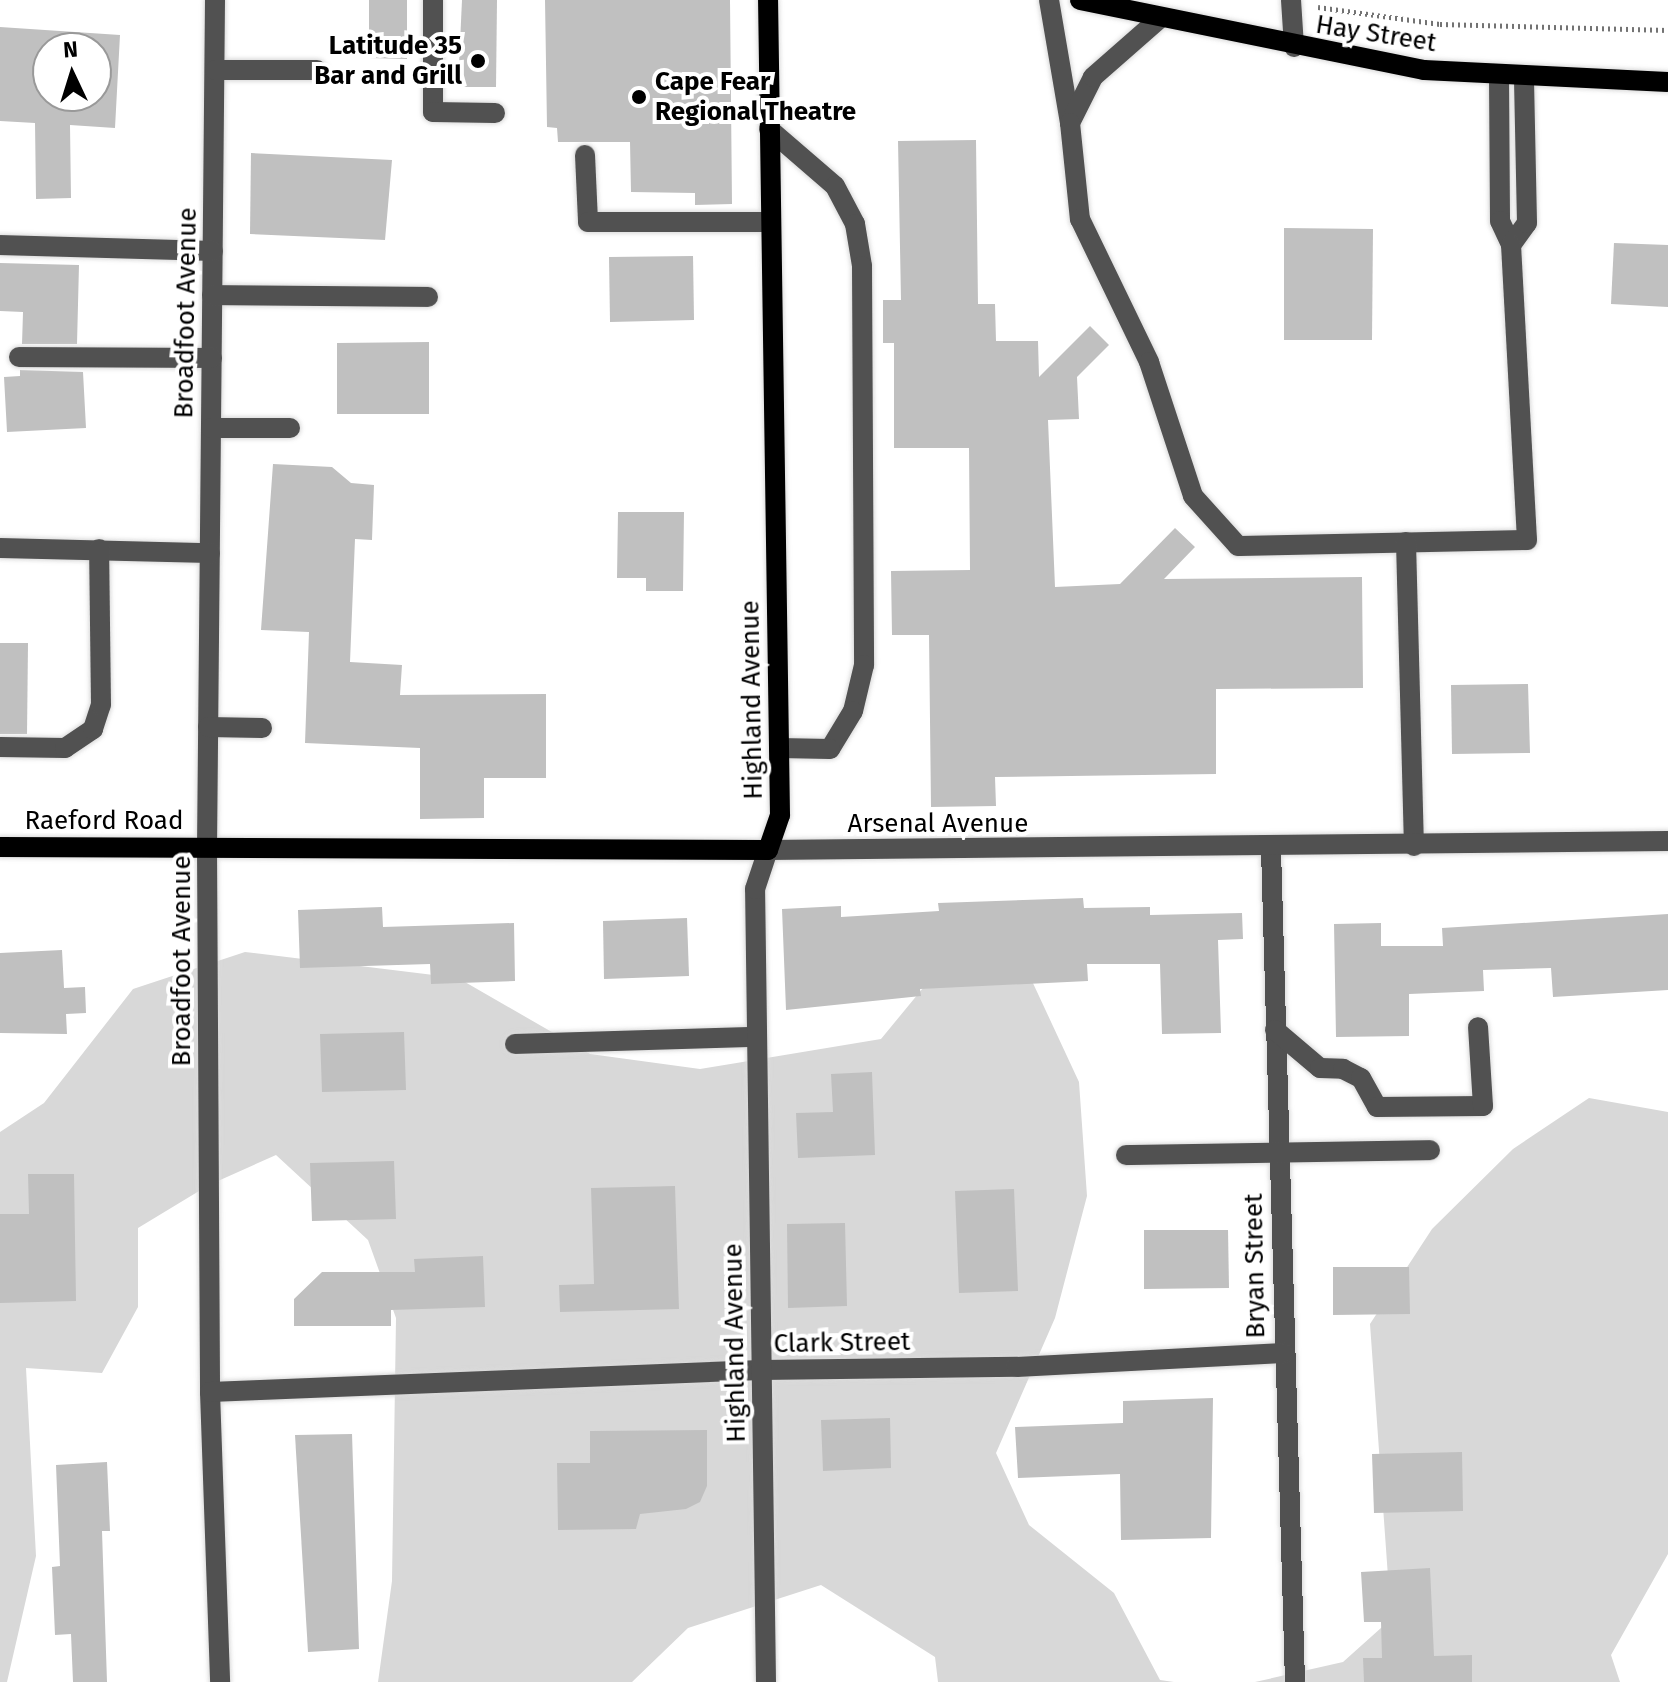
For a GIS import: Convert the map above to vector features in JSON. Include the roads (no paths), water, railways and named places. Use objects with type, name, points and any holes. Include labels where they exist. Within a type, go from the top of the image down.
[{"type":"main road","name":"Highland Avenue","points":[[768,0],[780,815],[768,850]]},
{"type":"main road","name":"Hay Street","points":[[1080,0],[1294,47],[1424,70],[1524,78],[1668,82]]},
{"type":"main road","name":"Raeford Road","points":[[0,847],[207,847]]},
{"type":"main road","name":"Arsenal Avenue","points":[[207,847],[768,850]]},
{"type":"street","name":"Broadfoot Avenue","points":[[215,0],[207,847],[210,1392],[220,1682]]},
{"type":"street","points":[[433,0],[433,112],[495,113]]},
{"type":"street","points":[[1049,0],[1070,123],[1080,219],[1149,362],[1193,496],[1238,546],[1527,540],[1511,245],[1500,221],[1499,76]]},
{"type":"street","points":[[1292,2],[1294,47]]},
{"type":"street","points":[[1070,123],[1093,77],[1159,19]]},
{"type":"street","points":[[215,70],[317,70]]},
{"type":"street","points":[[1511,245],[1527,223],[1524,78]]},
{"type":"street","points":[[769,129],[835,186],[855,224],[862,266],[864,665],[853,711],[830,749],[779,748]]},
{"type":"street","points":[[585,155],[588,222],[770,222]]},
{"type":"street","points":[[0,245],[213,251]]},
{"type":"street","points":[[212,295],[428,297]]},
{"type":"street","points":[[19,357],[212,358]]},
{"type":"street","points":[[211,428],[290,428]]},
{"type":"street","points":[[1406,542],[1414,846]]},
{"type":"street","points":[[0,548],[210,553]]},
{"type":"street","points":[[0,747],[65,748],[93,729],[101,705],[99,549]]},
{"type":"street","points":[[208,727],[262,728]]},
{"type":"street","name":"Arsenal Avenue","points":[[768,850],[1271,849],[1668,841]]},
{"type":"street","name":"Bryan Street","points":[[1271,849],[1283,1353],[1295,1682]]},
{"type":"street","name":"Highland Avenue","points":[[766,1682],[755,889],[768,850]]},
{"type":"street","points":[[1275,1030],[1320,1068],[1343,1069],[1361,1078],[1377,1107],[1483,1106],[1478,1027]]},
{"type":"street","points":[[515,1044],[756,1037]]},
{"type":"street","points":[[1126,1155],[1430,1150]]},
{"type":"street","name":"Clark Street","points":[[210,1392],[761,1370],[1017,1367],[1283,1353]]},
{"type":"place","name":"Latitude 35 Bar and Grill","points":[[478,61]]},
{"type":"place","name":"Cape Fear Regional Theatre","points":[[639,97]]}]
